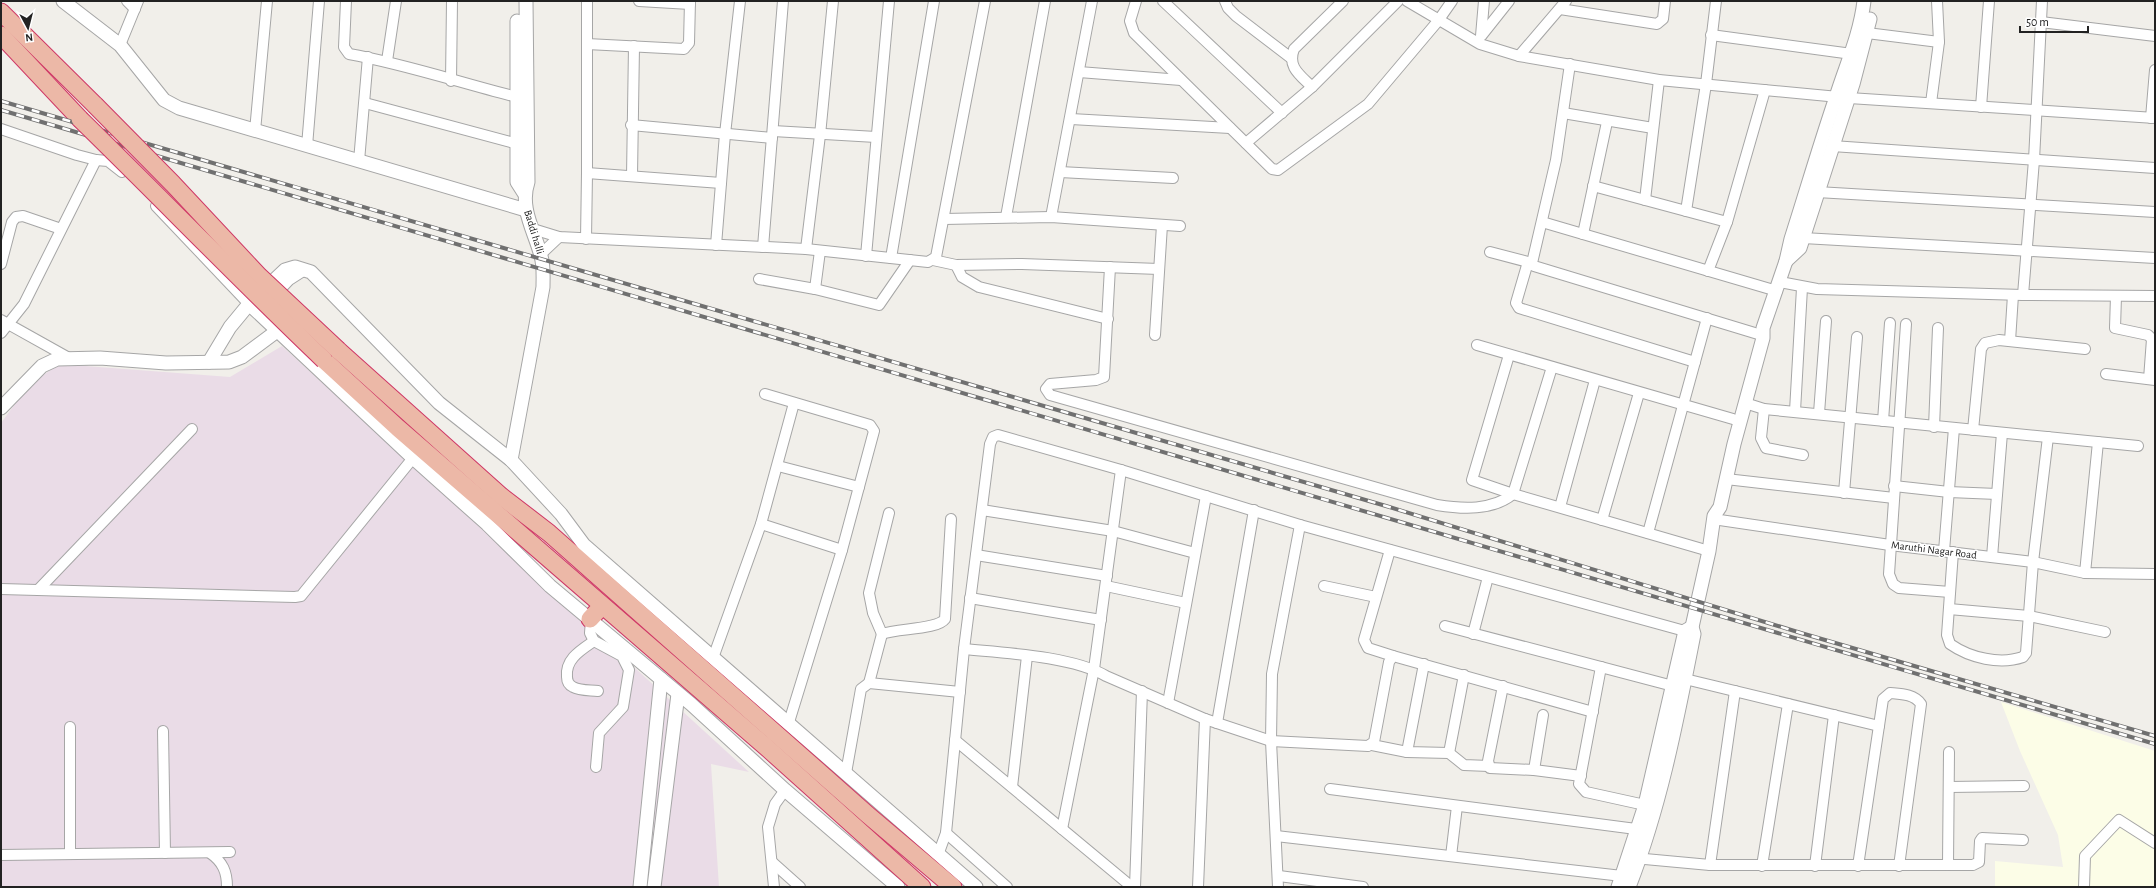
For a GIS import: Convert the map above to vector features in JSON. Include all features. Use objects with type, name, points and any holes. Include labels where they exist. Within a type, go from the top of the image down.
[{"type":"highway","points":[[1,12],[173,184],[259,276],[338,350],[501,496],[549,533],[868,816],[953,887]]},
{"type":"highway","points":[[1,35],[80,119],[249,289],[324,360],[398,428],[535,544],[602,606],[765,746],[910,885]]},
{"type":"highway","points":[[590,620],[602,606]]},
{"type":"street","points":[[63,1],[120,44],[164,100],[179,108],[526,210]]},
{"type":"street","points":[[120,44],[137,5],[127,1]]},
{"type":"street","points":[[255,131],[267,1]]},
{"type":"street","points":[[307,146],[319,1]]},
{"type":"street","points":[[346,1],[345,50],[349,54],[387,61],[451,81],[517,97]]},
{"type":"street","points":[[387,61],[396,1]]},
{"type":"street","points":[[451,81],[452,1]]},
{"type":"street","points":[[517,1],[517,182],[524,193]]},
{"type":"street","name":"Baddi halli","points":[[511,460],[543,293],[541,254],[526,210],[524,193],[528,182],[526,1]]},
{"type":"street","points":[[586,239],[588,173],[587,1]]},
{"type":"street","points":[[587,44],[684,49],[687,47],[689,43],[690,2],[639,1]]},
{"type":"street","points":[[716,245],[725,134],[740,1]]},
{"type":"street","points":[[763,247],[783,1]]},
{"type":"street","points":[[806,249],[820,135],[833,1]]},
{"type":"street","points":[[866,256],[889,1]]},
{"type":"street","points":[[891,258],[934,1]]},
{"type":"street","points":[[533,229],[559,237],[806,249],[928,262],[932,260],[936,257],[944,219],[985,1]]},
{"type":"street","points":[[1006,217],[1045,1]]},
{"type":"street","points":[[1051,217],[1071,119],[1092,1]]},
{"type":"street","points":[[1136,1],[1131,14],[1131,28],[1181,80],[1272,169],[1278,170],[1368,104],[1438,21],[1452,1]]},
{"type":"street","points":[[1162,1],[1282,113]]},
{"type":"street","points":[[1225,1],[1228,8],[1236,16],[1291,58]]},
{"type":"street","points":[[1312,87],[1292,66],[1291,58],[1294,49],[1343,1]]},
{"type":"street","points":[[1246,143],[1312,87],[1398,1]]},
{"type":"street","points":[[1407,1],[1438,21],[1519,56],[1659,80],[1765,90],[1842,97],[2153,118],[2155,70]]},
{"type":"street","points":[[1481,39],[1484,1]]},
{"type":"street","points":[[1481,39],[1509,1]]},
{"type":"street","points":[[1519,56],[1563,5],[1657,24],[1663,19],[1665,1]]},
{"type":"street","points":[[1686,211],[1706,84],[1716,1]]},
{"type":"street","points":[[1786,261],[1800,248],[1832,146],[1842,97],[1862,16],[1864,1]]},
{"type":"street","points":[[1714,517],[1711,506],[1733,419],[1761,331],[1778,286],[1791,239],[1842,97],[1867,33],[1873,1]]},
{"type":"street","points":[[1931,103],[1939,42],[1937,1]]},
{"type":"street","points":[[1981,107],[1989,1]]},
{"type":"street","points":[[2023,295],[2034,160],[2042,1]]},
{"type":"street","points":[[2041,22],[2155,36]]},
{"type":"street","points":[[1867,33],[1939,42]]},
{"type":"street","points":[[1711,35],[1852,54]]},
{"type":"street","points":[[632,176],[631,125],[634,46]]},
{"type":"street","points":[[359,161],[368,57]]},
{"type":"street","points":[[1570,64],[1556,160],[1542,222],[1516,303],[1519,308],[1695,362]]},
{"type":"street","points":[[1079,72],[1181,80]]},
{"type":"street","points":[[1645,200],[1659,80]]},
{"type":"street","points":[[1708,271],[1727,222],[1765,90]]},
{"type":"street","points":[[365,103],[518,144]]},
{"type":"street","points":[[1563,113],[1607,122],[1653,128]]},
{"type":"street","points":[[1071,119],[1230,128]]},
{"type":"street","points":[[1583,234],[1607,122]]},
{"type":"street","points":[[631,125],[725,134],[876,137]]},
{"type":"street","points":[[1,129],[96,160],[113,163],[253,308],[413,458],[487,524],[550,586],[661,679],[785,790],[910,885]]},
{"type":"street","points":[[1832,146],[2155,168]]},
{"type":"street","points":[[1,333],[5,322],[24,304],[96,160]]},
{"type":"street","points":[[1060,172],[1172,178]]},
{"type":"street","points":[[588,173],[721,183]]},
{"type":"street","points":[[1593,186],[1727,222]]},
{"type":"street","points":[[1817,192],[2155,212]]},
{"type":"street","points":[[1,264],[12,222],[16,217],[23,216],[61,229]]},
{"type":"street","points":[[944,219],[1051,217],[1180,226]]},
{"type":"street","points":[[1542,222],[1708,271],[1778,286],[2013,295],[2155,296]]},
{"type":"street","points":[[1155,335],[1162,225]]},
{"type":"street","points":[[541,254],[559,237]]},
{"type":"street","points":[[1803,238],[2027,249],[2155,258]]},
{"type":"street","points":[[815,290],[820,251]]},
{"type":"street","points":[[1490,252],[1707,318],[1761,331]]},
{"type":"street","points":[[758,279],[815,290],[879,305],[910,260]]},
{"type":"street","points":[[932,260],[956,265],[1022,264],[1159,269]]},
{"type":"street","points":[[956,265],[962,277],[979,287],[1108,319]]},
{"type":"street","points":[[209,362],[230,328],[253,308],[285,270],[295,267],[311,272],[394,359],[439,402],[511,460],[561,514],[584,545],[713,658],[789,722],[976,887]]},
{"type":"street","points":[[1110,267],[1104,377],[1096,380],[1050,384],[1046,389],[1050,395],[1437,505],[1452,507],[1486,507],[1506,500],[1513,494],[1552,367]]},
{"type":"street","points":[[1795,411],[1802,288]]},
{"type":"street","points":[[2010,341],[2013,295]]},
{"type":"street","points":[[2106,374],[2152,380],[2152,339],[2148,335],[2115,328],[2116,296]]},
{"type":"street","points":[[1648,533],[1707,318]]},
{"type":"street","points":[[1819,413],[1826,321]]},
{"type":"street","points":[[5,322],[69,358]]},
{"type":"street","points":[[1883,421],[1890,323]]},
{"type":"street","points":[[1906,324],[1889,574],[1893,584],[1899,588],[1950,592]]},
{"type":"street","points":[[1934,427],[1938,328]]},
{"type":"street","points":[[1,408],[42,366],[69,358],[166,363],[229,362],[242,357],[277,331]]},
{"type":"street","points":[[1629,887],[1634,858],[1636,829],[1645,805],[1673,686],[1690,631],[1709,552],[1714,517],[1720,507],[1745,403],[1764,338],[1761,331]]},
{"type":"street","points":[[1844,493],[1857,337]]},
{"type":"street","points":[[1973,430],[1983,346],[1988,342],[2010,341],[2085,349]]},
{"type":"street","points":[[1477,345],[1733,419]]},
{"type":"street","points":[[1508,354],[1472,478],[1474,482],[1709,552]]},
{"type":"street","points":[[1560,507],[1595,380]]},
{"type":"street","points":[[1602,520],[1639,393]]},
{"type":"street","points":[[765,394],[870,425],[874,435],[842,550],[789,722]]},
{"type":"street","points":[[713,658],[761,524],[794,403]]},
{"type":"street","points":[[1745,403],[1764,409],[1819,413],[1934,427],[2138,446]]},
{"type":"street","points":[[1764,409],[1761,438],[1766,448],[1803,455]]},
{"type":"street","points":[[1954,428],[1949,492],[1950,592],[1947,635],[1950,644],[1971,656],[1997,660],[2023,657],[2026,653],[2033,562],[2048,437]]},
{"type":"street","points":[[38,590],[192,429]]},
{"type":"street","points":[[1992,557],[2002,433]]},
{"type":"street","points":[[938,855],[946,833],[964,649],[990,444],[993,437],[998,435],[1121,470],[1300,525],[1690,631]]},
{"type":"street","points":[[2085,573],[2098,442]]},
{"type":"street","points":[[1,589],[302,596],[413,458]]},
{"type":"street","points":[[778,466],[859,487]]},
{"type":"street","points":[[1062,829],[1094,669],[1102,620],[1121,470]]},
{"type":"street","points":[[1726,479],[1894,498]]},
{"type":"street","points":[[1894,486],[1949,492],[1997,494]]},
{"type":"street","points":[[1168,703],[1206,496]]},
{"type":"street","points":[[982,510],[1113,531],[1195,554]]},
{"type":"street","points":[[1217,723],[1254,510]]},
{"type":"street","points":[[846,773],[861,689],[869,683],[882,634],[872,613],[869,593],[889,513]]},
{"type":"street","name":"Maruthi Nagar Road","points":[[1714,517],[1890,545],[2033,562],[2085,573],[2155,574]]},
{"type":"street","points":[[882,634],[895,630],[938,625],[945,619],[951,519]]},
{"type":"street","points":[[761,524],[842,550]]},
{"type":"street","points":[[1278,887],[1279,876],[1271,741],[1272,674],[1300,525]]},
{"type":"street","points":[[1390,550],[1376,597],[1365,643],[1368,648],[1593,712]]},
{"type":"street","points":[[976,555],[1107,581],[1186,603]]},
{"type":"street","points":[[1473,634],[1488,577]]},
{"type":"street","points":[[1324,586],[1376,597]]},
{"type":"street","points":[[970,598],[1102,620]]},
{"type":"street","points":[[1949,609],[2029,616],[2105,632]]},
{"type":"street","points":[[590,620],[590,633],[594,641],[622,656],[629,670],[623,707],[599,733],[596,767]]},
{"type":"street","points":[[1445,626],[1673,686]]},
{"type":"street","points":[[1276,836],[1451,856],[1620,881],[1650,830],[1667,764],[1685,679],[1690,631]]},
{"type":"street","points":[[594,641],[575,655],[568,664],[567,678],[572,686],[577,689],[598,691]]},
{"type":"street","points":[[964,649],[1027,656],[1094,669],[1106,676],[1205,719],[1271,741],[1368,746],[1372,744],[1407,752],[1449,754],[1464,765],[1489,766],[1494,769],[1534,770],[1581,776]]},
{"type":"street","points":[[1012,787],[1027,656]]},
{"type":"street","points":[[1372,744],[1374,742],[1389,662],[1393,656]]},
{"type":"street","points":[[1407,752],[1424,664]]},
{"type":"street","points":[[1601,667],[1579,784],[1586,792],[1645,805]]},
{"type":"street","points":[[1449,754],[1464,675]]},
{"type":"street","points":[[640,887],[661,679]]},
{"type":"street","points":[[1685,679],[1879,726]]},
{"type":"street","points":[[869,683],[960,692]]},
{"type":"street","points":[[1489,766],[1488,761],[1504,686]]},
{"type":"street","points":[[1710,865],[1735,691]]},
{"type":"street","points":[[1133,887],[1142,692]]},
{"type":"street","points":[[1858,866],[1883,699],[1890,693],[1906,695],[1918,700],[1921,704],[1899,866]]},
{"type":"street","points":[[654,887],[678,694]]},
{"type":"street","points":[[1762,866],[1788,704]]},
{"type":"street","points":[[1534,770],[1543,715]]},
{"type":"street","points":[[1816,866],[1834,715]]},
{"type":"street","points":[[1198,887],[1205,719]]},
{"type":"street","points":[[70,727],[70,854]]},
{"type":"street","points":[[163,731],[165,853]]},
{"type":"street","points":[[955,740],[1133,887]]},
{"type":"street","points":[[1948,865],[1949,752]]},
{"type":"street","points":[[1949,786],[2024,786]]},
{"type":"street","points":[[1330,789],[1636,829]]},
{"type":"street","points":[[774,887],[768,827],[775,804],[785,790]]},
{"type":"street","points":[[795,805],[888,887]]},
{"type":"street","points":[[1451,856],[1456,806]]},
{"type":"street","points":[[2084,887],[2085,856],[2119,820],[2155,843]]},
{"type":"street","points":[[946,833],[1008,887]]},
{"type":"street","points":[[1634,858],[1710,865],[1762,866],[1899,866],[1977,864],[1979,862],[1980,841],[1982,838],[2023,840]]},
{"type":"street","points":[[1,855],[230,852]]},
{"type":"street","points":[[210,853],[222,863],[226,873],[227,887]]},
{"type":"street","points":[[772,862],[800,887]]},
{"type":"street","points":[[1279,876],[1363,887]]},
{"type":"shaded area","points":[[282,346],[749,772],[711,764],[719,887],[1,887],[1,423],[29,385],[59,364],[230,377]]},
{"type":"shaded area","points":[[2001,702],[2155,751],[2155,887],[1995,887],[1995,861],[2063,867],[2058,835],[2020,751]]},
{"type":"railway","points":[[1,101],[1386,506],[1801,633],[2155,736]]},
{"type":"railway","points":[[1,110],[2155,744]]}]
